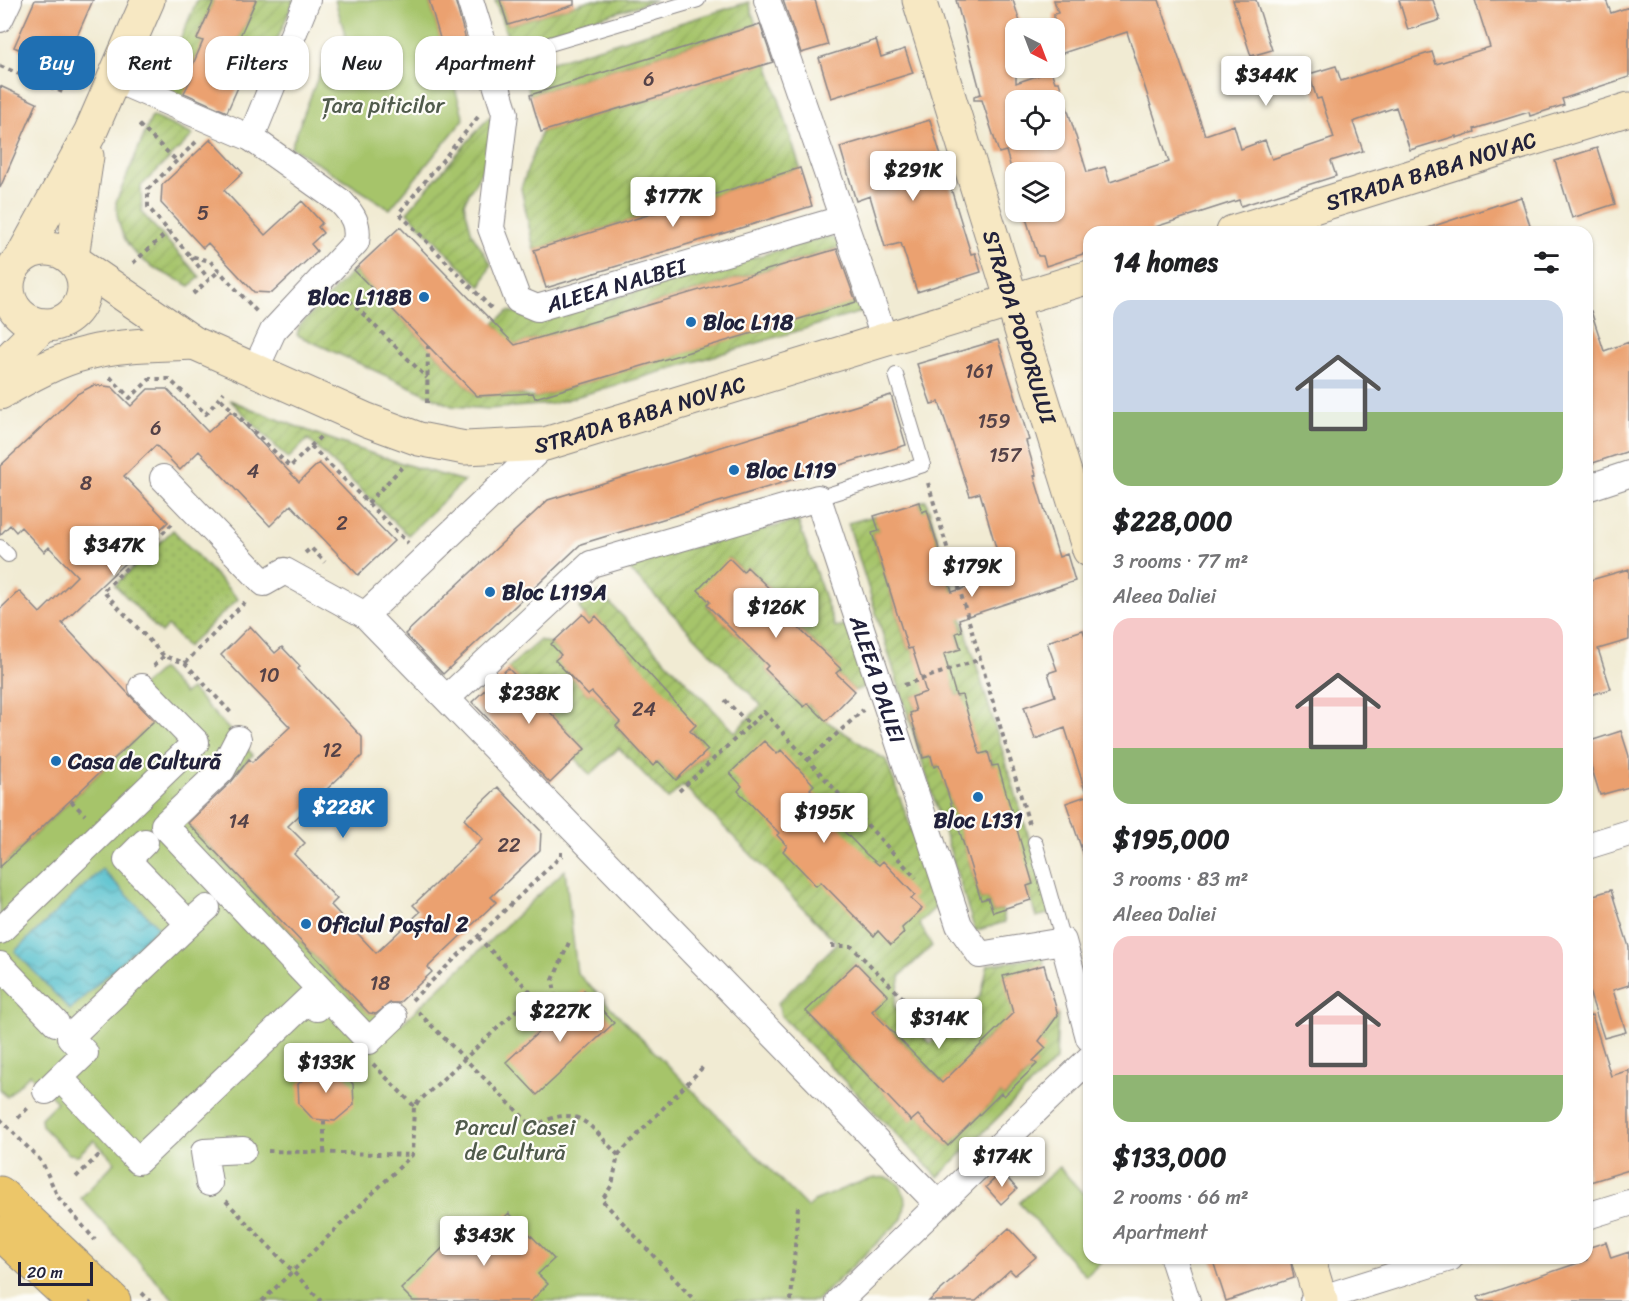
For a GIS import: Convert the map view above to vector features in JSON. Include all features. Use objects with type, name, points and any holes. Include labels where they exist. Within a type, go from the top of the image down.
[{"type":"main road","points":[[133,36],[148,0]]},
{"type":"main road","name":"STRADA POPORULUI","points":[[919,0],[1083,531]]},
{"type":"main road","points":[[46,325],[23,317],[10,299],[4,296],[9,276],[22,257],[90,133],[109,90]]},
{"type":"main road","name":"STRADA BABA NOVAC","points":[[1252,226],[1629,109]]},
{"type":"main road","points":[[0,368],[46,325],[67,319],[80,306],[84,297],[84,279],[74,260],[90,133]]},
{"type":"main road","points":[[22,257],[42,248],[52,249],[74,260]]},
{"type":"main road","name":"STRADA BABA NOVAC","points":[[74,260],[194,343],[367,420],[418,439],[465,448],[508,448],[545,444],[1083,279]]},
{"type":"main road","name":"STRADA BABA NOVAC","points":[[46,325],[194,343]]},
{"type":"main road","points":[[0,393],[62,362],[88,353],[194,343]]},
{"type":"main road","points":[[0,1193],[124,1292]]},
{"type":"main road","points":[[0,1233],[73,1301]]},
{"type":"main road","points":[[1309,1264],[1318,1300]]},
{"type":"street","points":[[0,19],[9,0]]},
{"type":"street","points":[[250,138],[307,0]]},
{"type":"street","name":"ALEEA NALBEI","points":[[470,0],[481,36]]},
{"type":"street","points":[[767,0],[885,340]]},
{"type":"street","points":[[140,90],[250,138],[341,202],[354,216],[358,230],[350,250],[273,331],[255,370]]},
{"type":"street","name":"ALEEA NALBEI","points":[[498,90],[505,114],[491,228],[518,300],[537,308],[842,219]]},
{"type":"street","points":[[365,615],[545,444]]},
{"type":"street","points":[[1593,486],[1629,474]]},
{"type":"street","points":[[163,478],[264,583],[285,571],[365,615],[938,1203]]},
{"type":"street","points":[[447,698],[591,564],[818,498]]},
{"type":"street","name":"ALEEA DALIEI","points":[[818,498],[959,926],[980,955],[1063,941]]},
{"type":"street","points":[[142,687],[222,770]]},
{"type":"street","points":[[164,825],[222,770],[238,739]]},
{"type":"street","points":[[0,931],[107,839],[138,798],[196,742]]},
{"type":"street","points":[[138,798],[369,1041],[394,1017]]},
{"type":"street","points":[[1593,844],[1629,833]]},
{"type":"street","points":[[145,843],[127,860],[198,916],[70,1037],[85,1053],[53,1084],[110,1144],[138,1161],[191,1139],[309,999],[317,1008]]},
{"type":"street","points":[[1063,941],[1083,1016]]},
{"type":"street","points":[[1,970],[56,1023]]},
{"type":"street","points":[[839,1301],[1083,1065]]},
{"type":"street","points":[[191,1139],[243,1150]]},
{"type":"street","points":[[191,1139],[209,1184]]},
{"type":"street","points":[[1593,1214],[1629,1203]]},
{"type":"street","points":[[1175,1264],[1187,1301]]},
{"type":"street","points":[[1318,1300],[1431,1264]]},
{"type":"lane","points":[[556,42],[698,0]]},
{"type":"lane","points":[[818,498],[923,465],[896,375]]},
{"type":"lane","points":[[1035,842],[1063,941]]},
{"type":"path","points":[[0,66],[64,93]]},
{"type":"path","points":[[209,279],[148,207],[148,189],[216,123]]},
{"type":"path","points":[[139,125],[177,161]]},
{"type":"path","points":[[465,133],[399,213],[494,312]]},
{"type":"path","points":[[133,263],[169,231]]},
{"type":"path","points":[[190,256],[210,261],[259,315]]},
{"type":"path","points":[[193,294],[219,271]]},
{"type":"path","points":[[339,290],[427,378]]},
{"type":"path","points":[[427,402],[428,346]]},
{"type":"path","points":[[103,370],[130,398],[150,379],[169,379],[206,414],[221,399],[224,392]]},
{"type":"path","points":[[221,399],[290,467],[321,436]]},
{"type":"path","points":[[311,446],[405,540],[398,547]]},
{"type":"path","points":[[368,503],[405,464]]},
{"type":"path","points":[[923,465],[1035,842]]},
{"type":"path","points":[[166,530],[103,591],[164,656],[184,663],[247,730],[238,739]]},
{"type":"path","points":[[285,571],[311,548],[327,565]]},
{"type":"path","points":[[184,663],[235,611]]},
{"type":"path","points":[[725,700],[750,725]]},
{"type":"path","points":[[679,791],[764,712],[919,882]]},
{"type":"path","points":[[394,1017],[561,856],[563,818]]},
{"type":"path","points":[[478,937],[533,995],[556,1002],[553,980],[570,940]]},
{"type":"path","points":[[831,946],[851,946],[916,1011]]},
{"type":"path","points":[[262,1301],[412,1155],[414,1106],[533,995]]},
{"type":"path","points":[[423,1017],[533,1127],[560,1115],[582,1118],[618,1155]]},
{"type":"path","points":[[695,1301],[603,1200],[612,1185],[618,1155],[705,1065]]},
{"type":"path","points":[[0,1119],[42,1161],[58,1197],[102,1248]]},
{"type":"path","points":[[324,1120],[324,1153]]},
{"type":"path","points":[[76,1178],[110,1144]]},
{"type":"path","points":[[243,1150],[412,1155]]},
{"type":"path","points":[[209,1184],[321,1301]]},
{"type":"path","points":[[790,1301],[798,1205]]},
{"type":"path","points":[[124,1292],[150,1301]]},
{"type":"green space","points":[[197,0],[214,0],[197,38],[203,41],[193,64],[193,36],[182,36]]},
{"type":"green space","points":[[256,0],[294,0],[279,36],[240,36]]},
{"type":"green space","name":"Țara piticilor","points":[[335,0],[429,0],[440,36],[415,36],[415,90],[455,90],[464,119],[390,209],[291,147],[321,69],[321,90],[403,90],[403,36],[346,36]]},
{"type":"green space","points":[[495,0],[500,0],[508,25],[590,0],[656,0],[539,36],[507,36]]},
{"type":"green space","points":[[749,2],[756,25],[556,87],[556,61]]},
{"type":"green space","points":[[768,63],[800,168],[534,250],[521,188],[541,132]]},
{"type":"green space","points":[[171,90],[186,90],[183,96]]},
{"type":"green space","points":[[529,90],[546,90],[530,95]]},
{"type":"green space","points":[[152,116],[193,135],[141,186],[142,213],[200,277],[190,286],[161,272],[138,256],[129,247],[118,220],[116,202]]},
{"type":"green space","points":[[489,117],[495,125],[489,157],[464,203],[472,234],[491,264],[481,287],[407,212]]},
{"type":"green space","points":[[828,236],[848,245],[519,344],[512,345],[494,323],[509,311],[542,319]]},
{"type":"green space","points":[[354,270],[477,396],[518,394],[535,398],[864,299],[868,310],[552,404],[488,409],[452,406],[297,335],[299,326]]},
{"type":"green space","points":[[230,400],[346,445],[464,481],[408,535],[308,439],[288,459]]},
{"type":"green space","points":[[926,500],[1052,913],[1036,917],[1027,886],[1033,884],[988,752],[975,756],[962,695],[956,696],[952,684],[912,697],[916,711],[910,714],[923,758],[931,756],[935,767],[948,762],[945,784],[981,900],[988,898],[993,912],[1002,909],[1005,922],[975,931],[848,523],[874,516],[879,531],[872,533],[908,649],[912,648],[917,662],[961,648],[956,633],[962,630],[927,511],[922,512],[919,502]]},
{"type":"green space","points":[[798,521],[835,627],[847,624],[870,685],[855,691],[836,673],[840,668],[802,631],[782,618],[786,614],[775,602],[779,597],[748,567],[743,572],[729,558],[707,606],[738,636],[755,644],[750,649],[768,666],[765,669],[803,707],[808,703],[826,721],[886,760],[932,885],[936,907],[919,923],[932,946],[901,975],[894,1006],[930,1044],[981,995],[988,965],[1043,957],[1044,965],[1004,976],[1015,1020],[1004,1025],[985,1040],[946,1087],[872,1011],[888,996],[856,963],[806,1012],[911,1120],[918,1115],[948,1146],[1001,1093],[1005,1096],[1036,1065],[1033,1061],[1039,1041],[1058,1015],[1056,1060],[938,1177],[781,1016],[778,1003],[837,943],[683,785],[668,799],[619,748],[590,775],[575,758],[585,749],[508,668],[540,640],[551,644],[561,655],[556,660],[588,695],[592,692],[620,722],[616,727],[653,765],[658,761],[676,780],[708,751],[630,653],[596,617],[590,622],[579,608],[599,592],[735,732],[761,705],[628,568],[652,557]]},
{"type":"green space","points":[[173,530],[238,599],[187,647],[168,626],[161,633],[115,585]]},
{"type":"green space","name":"Parcul Casei de Cultură","points":[[161,669],[184,694],[191,689],[253,755],[189,816],[192,819],[188,824],[369,1013],[387,1014],[401,1024],[565,870],[577,973],[808,1208],[814,1201],[853,1185],[876,1178],[885,1178],[893,1180],[902,1190],[905,1204],[902,1219],[816,1301],[175,1301],[81,1198],[115,1162],[94,1140],[78,1155],[69,1154],[42,1126],[41,1118],[57,1102],[30,1074],[7,1097],[0,1089],[0,856],[6,862],[154,721],[131,696]]},
{"type":"green space","points":[[1059,1167],[1083,1193],[1083,1264],[1099,1264],[1086,1276],[1019,1203]]},
{"type":"water","points":[[102,869],[158,927],[70,1010],[15,951]]},
{"type":"building","points":[[35,0],[93,0],[77,36],[19,36]]},
{"type":"building","points":[[214,0],[256,0],[240,36],[205,36],[205,90],[237,90],[227,112],[184,93],[186,90],[193,90],[193,64],[203,41],[197,39]]},
{"type":"building","points":[[429,0],[455,0],[465,36],[439,36]]},
{"type":"building","points":[[500,0],[574,0],[574,5],[508,25]]},
{"type":"building","points":[[783,0],[815,0],[828,45],[801,53]]},
{"type":"building","points":[[956,0],[1013,0],[1019,18],[1005,18],[1005,78],[1016,78],[1016,83],[1031,78],[1054,78],[1055,82],[1059,82],[1061,90],[1005,90],[1005,150],[1065,150],[1065,101],[1087,172],[1105,167],[1110,182],[1169,162],[1127,32],[1065,52],[1065,18],[1054,18],[1054,14],[1058,13],[1054,0],[1159,0],[1205,135],[1234,125],[1241,149],[1265,140],[1272,159],[1334,138],[1321,98],[1317,99],[1309,74],[1336,66],[1341,81],[1432,52],[1436,64],[1490,47],[1475,0],[1606,0],[1611,13],[1629,7],[1629,77],[1562,99],[1564,105],[1530,116],[1529,112],[1474,129],[1475,132],[1410,150],[1396,107],[1353,122],[1363,151],[1331,161],[1336,176],[1241,206],[1239,200],[1158,226],[1083,226],[1083,254],[1046,266],[1043,256],[1038,256],[1027,222],[1065,222],[1065,162],[1009,162],[1006,151],[999,153],[982,100],[974,100],[974,96],[981,94]]},
{"type":"building","points":[[1233,0],[1256,0],[1272,50],[1251,56]]},
{"type":"building","points":[[1399,0],[1433,0],[1440,20],[1408,30]]},
{"type":"building","points":[[760,24],[773,62],[541,132],[530,95],[546,90],[556,90],[556,87]]},
{"type":"building","points":[[876,40],[881,57],[905,49],[913,73],[831,98],[819,58]]},
{"type":"building","points":[[0,86],[37,103],[0,188]]},
{"type":"building","points":[[930,120],[971,254],[975,253],[981,272],[917,292],[901,243],[885,247],[870,196],[856,201],[840,147]]},
{"type":"building","points":[[211,139],[243,173],[224,190],[265,235],[302,201],[322,223],[318,227],[323,233],[311,244],[317,251],[272,293],[254,292],[208,243],[203,248],[161,203],[162,185]]},
{"type":"building","points":[[1597,148],[1615,204],[1572,218],[1555,161]]},
{"type":"building","points":[[800,168],[812,206],[546,288],[534,250]]},
{"type":"building","points":[[1521,197],[1530,226],[1434,226]]},
{"type":"building","name":"Bloc L118","points":[[400,227],[515,345],[837,249],[856,302],[535,398],[533,393],[477,396],[354,270]]},
{"type":"building","points":[[1593,317],[1604,351],[1629,342],[1629,451],[1593,463]]},
{"type":"building","points":[[998,340],[1029,440],[1026,441],[1036,475],[1034,476],[1059,557],[1067,554],[1075,581],[959,619],[962,631],[956,633],[961,649],[944,654],[956,696],[962,695],[980,754],[988,752],[992,766],[998,765],[1033,884],[1027,886],[1031,900],[993,912],[988,898],[981,900],[939,765],[934,767],[931,756],[923,758],[910,713],[916,711],[912,697],[926,692],[912,648],[908,649],[872,533],[879,531],[874,516],[919,502],[922,512],[927,510],[952,592],[1004,575],[980,493],[970,496],[939,402],[931,404],[917,364]]},
{"type":"building","points":[[94,385],[112,387],[131,406],[148,389],[167,389],[208,432],[231,411],[299,482],[319,463],[394,541],[358,575],[291,505],[270,526],[199,451],[180,470],[156,445],[124,476],[168,522],[62,623],[154,721],[0,867],[0,609],[19,591],[40,613],[77,576],[49,547],[44,552],[21,527],[16,532],[10,525],[0,535],[0,466],[77,394]]},
{"type":"building","name":"Bloc L119","points":[[891,395],[906,445],[581,544],[443,674],[405,634],[548,500]]},
{"type":"building","points":[[729,558],[743,572],[747,567],[779,598],[775,602],[785,615],[841,669],[836,673],[855,691],[826,721],[808,703],[804,707],[765,669],[768,666],[707,605],[710,602],[698,590]]},
{"type":"building","points":[[1629,569],[1629,640],[1598,649],[1611,689],[1593,694],[1593,579]]},
{"type":"building","points":[[583,614],[590,622],[596,616],[696,725],[690,731],[708,750],[676,780],[658,761],[653,766],[616,726],[620,722],[592,692],[588,695],[555,660],[561,655],[551,644]]},
{"type":"building","points":[[250,626],[275,653],[282,647],[300,666],[298,669],[362,737],[362,756],[288,826],[305,843],[294,854],[337,899],[331,905],[376,953],[420,912],[413,905],[483,839],[464,819],[498,787],[541,831],[540,850],[491,897],[496,902],[428,967],[432,972],[399,1003],[390,1003],[376,1014],[369,1013],[188,823],[232,781],[249,759],[252,762],[290,727],[221,655]]},
{"type":"building","points":[[1083,630],[1083,784],[1065,728],[1035,739],[1024,707],[1055,696],[1048,673],[1057,670],[1047,642]]},
{"type":"building","points":[[508,668],[585,749],[550,783],[472,702]]},
{"type":"building","points":[[1621,731],[1629,756],[1629,787],[1600,795],[1593,772],[1593,740]]},
{"type":"building","points":[[764,741],[777,754],[781,750],[814,785],[810,789],[818,797],[814,800],[866,854],[879,865],[883,861],[915,895],[911,899],[922,909],[902,928],[904,933],[891,945],[878,931],[874,936],[821,882],[816,886],[783,851],[787,846],[777,835],[779,833],[738,791],[742,786],[730,773]]},
{"type":"building","points":[[1083,797],[1083,853],[1066,803]]},
{"type":"building","points":[[1611,890],[1629,947],[1629,985],[1613,990],[1626,1032],[1604,1038],[1593,1004],[1593,895]]},
{"type":"building","points":[[856,963],[888,996],[872,1011],[942,1083],[1013,1013],[1003,976],[1044,965],[1058,1015],[1039,1041],[1046,1048],[1033,1061],[1037,1064],[1004,1096],[1001,1093],[948,1146],[918,1115],[911,1121],[806,1011]]},
{"type":"building","points":[[584,990],[614,1023],[537,1095],[506,1062]]},
{"type":"building","points":[[1593,1018],[1611,1076],[1629,1070],[1629,1170],[1593,1181]]},
{"type":"building","points":[[318,1066],[338,1068],[353,1084],[354,1105],[335,1121],[313,1119],[299,1104],[298,1084]]},
{"type":"building","points":[[1002,1172],[1017,1189],[1001,1204],[986,1187]]},
{"type":"building","points":[[509,1213],[554,1259],[538,1274],[548,1284],[531,1301],[413,1301],[401,1289],[474,1217],[489,1232]]},
{"type":"building","points":[[1009,1228],[1036,1257],[1015,1275],[1010,1270],[976,1301],[929,1301]]},
{"type":"building","points":[[1606,1242],[1611,1258],[1629,1252],[1629,1301],[1479,1301],[1478,1297],[1575,1264],[1593,1264],[1593,1246]]},
{"type":"building","points":[[1214,1264],[1291,1264],[1294,1278],[1226,1301]]},
{"type":"place","name":"Bloc L118B","points":[[424,297]]},
{"type":"place","name":"Bloc L118","points":[[691,322]]},
{"type":"place","name":"Bloc L119","points":[[734,470]]},
{"type":"place","name":"Bloc L119A","points":[[490,592]]},
{"type":"place","name":"Casa de Cultură","points":[[56,761]]},
{"type":"place","name":"Bloc L131","points":[[978,797]]},
{"type":"place","name":"Oficiul Poștal 2","points":[[306,924]]}]
